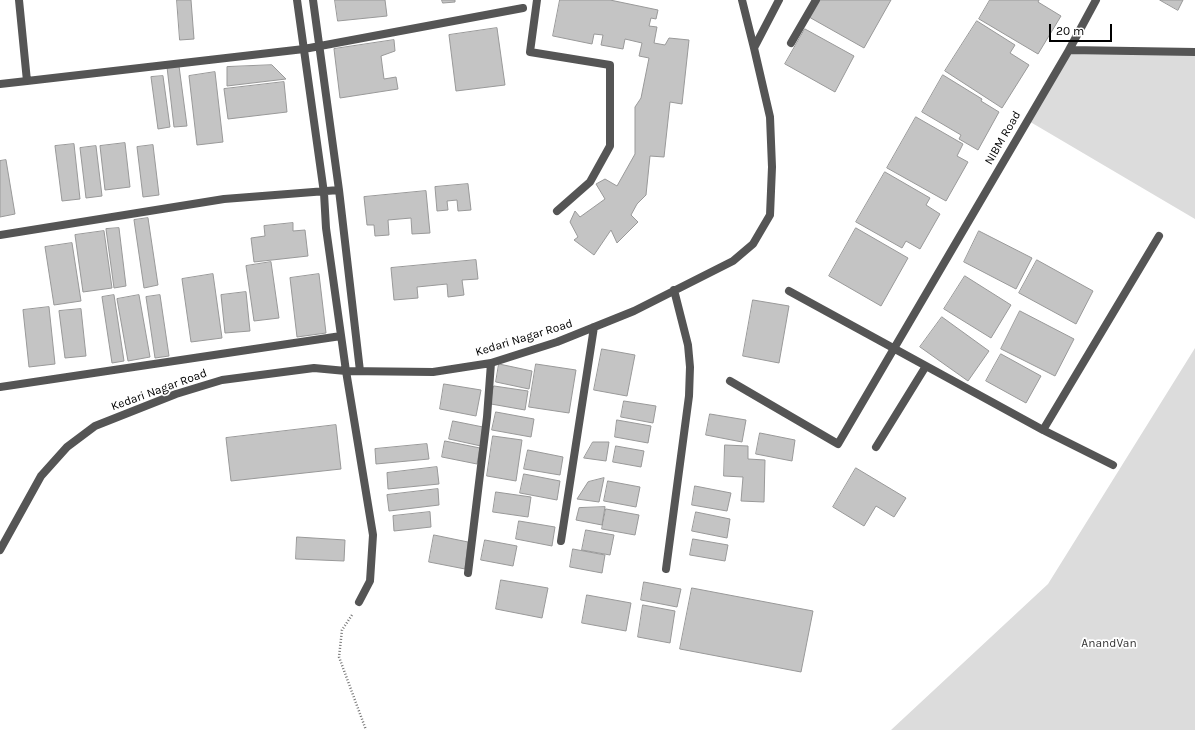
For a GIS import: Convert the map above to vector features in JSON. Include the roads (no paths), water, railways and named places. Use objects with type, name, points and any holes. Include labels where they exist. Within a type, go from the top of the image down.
[{"type":"street","points":[[19,0],[27,81]]},
{"type":"street","points":[[297,0],[324,192],[326,228],[341,336],[373,535],[370,581],[359,602]]},
{"type":"street","points":[[312,0],[339,190],[360,371]]},
{"type":"street","points":[[537,0],[530,52],[610,65],[610,146],[590,182],[557,211]]},
{"type":"street","name":"Kedari Nagar Road","points":[[0,550],[41,476],[67,447],[95,426],[176,394],[222,380],[314,368],[346,371],[432,372],[491,362],[557,342],[634,311],[733,261],[753,244],[770,215],[772,167],[770,118],[742,0]]},
{"type":"street","points":[[754,48],[779,0]]},
{"type":"street","points":[[791,43],[816,0]]},
{"type":"street","name":"NIBM Road","points":[[730,381],[838,444],[1069,50],[1096,0]]},
{"type":"street","points":[[0,84],[304,49],[523,8]]},
{"type":"street","points":[[1069,50],[1195,52]]},
{"type":"street","points":[[0,235],[224,199],[339,190]]},
{"type":"street","points":[[1043,430],[1159,236]]},
{"type":"street","points":[[666,569],[689,396],[690,367],[688,345],[674,290]]},
{"type":"street","points":[[790,291],[1043,430],[1113,465]]},
{"type":"street","points":[[561,541],[594,327]]},
{"type":"street","points":[[0,387],[341,336]]},
{"type":"street","points":[[468,573],[487,417],[491,362]]},
{"type":"street","points":[[876,448],[926,366]]},
{"type":"park label","name":"AnandVan","points":[[1109,644]]}]
